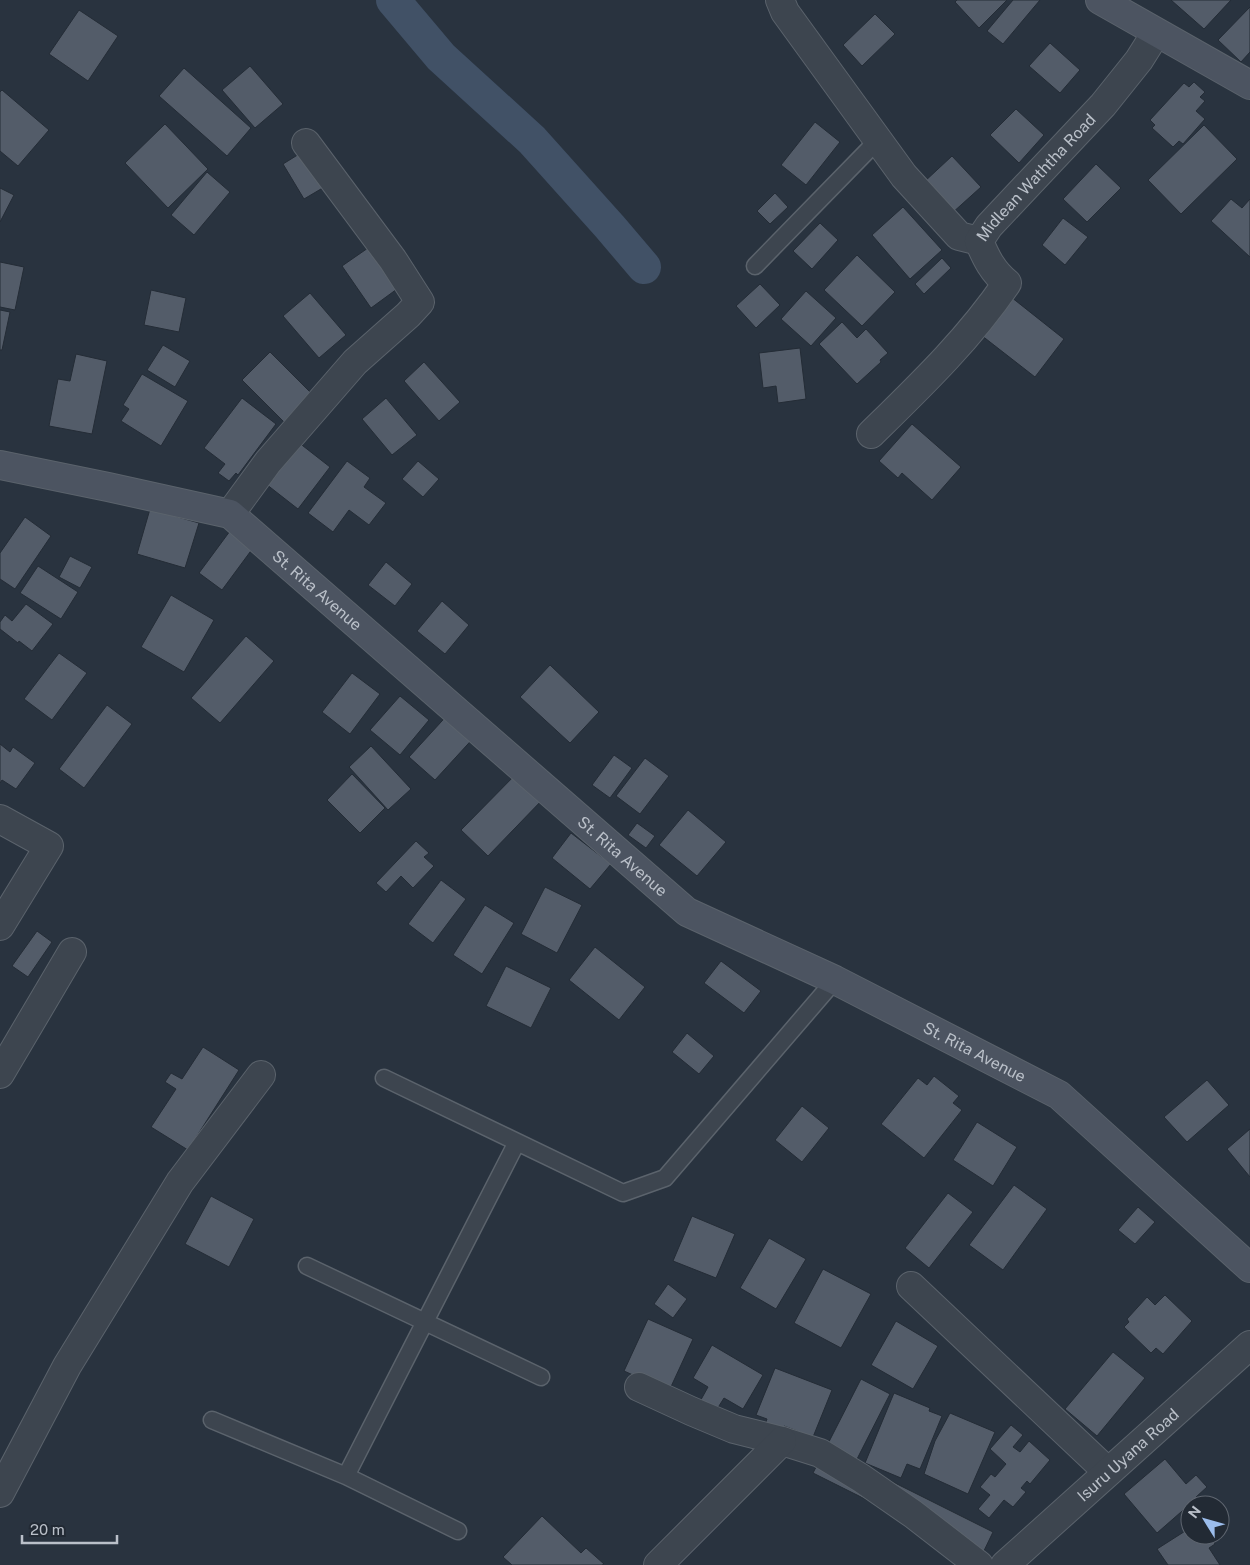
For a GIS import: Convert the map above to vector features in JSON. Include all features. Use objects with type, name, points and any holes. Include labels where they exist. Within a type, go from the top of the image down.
[{"type":"street","points":[[780,0],[785,12],[904,176],[960,236],[979,241]]},
{"type":"street","points":[[1100,0],[1250,85]]},
{"type":"street","name":"Midlean Waththa Road","points":[[872,434],[963,342],[1007,283],[999,277],[987,261],[979,241],[989,226],[1103,104],[1139,60],[1156,33]]},
{"type":"street","points":[[230,514],[268,462],[355,362],[420,302],[394,260],[306,143]]},
{"type":"street","name":"St. Rita Avenue","points":[[0,465],[230,514],[687,912],[835,980],[1059,1095],[1250,1268]]},
{"type":"street","points":[[0,819],[49,846],[0,926]]},
{"type":"street","points":[[0,1074],[72,952]]},
{"type":"street","points":[[0,1493],[67,1366],[180,1182],[261,1075]]},
{"type":"street","points":[[911,1286],[1108,1472]]},
{"type":"street","name":"Isuru Uyana Road","points":[[1005,1565],[1250,1345]]},
{"type":"street","points":[[639,1386],[734,1429],[820,1453],[861,1478],[913,1514],[979,1565]]},
{"type":"street","points":[[658,1565],[782,1441]]},
{"type":"lane","points":[[754,266],[877,141]]},
{"type":"lane","points":[[384,1078],[623,1193],[665,1178],[835,980]]},
{"type":"lane","points":[[346,1476],[517,1142]]},
{"type":"lane","points":[[307,1266],[541,1377]]},
{"type":"lane","points":[[212,1420],[346,1476],[458,1531]]},
{"type":"building","points":[[957,0],[1007,0],[979,28],[955,2]]},
{"type":"building","points":[[1013,0],[1040,0],[1003,44],[987,31]]},
{"type":"building","points":[[1171,0],[1231,0],[1204,29]]},
{"type":"building","points":[[1250,7],[1250,52],[1241,62],[1218,40]]},
{"type":"building","points":[[79,10],[118,36],[88,81],[49,54]]},
{"type":"building","points":[[875,14],[895,34],[862,66],[843,45]]},
{"type":"building","points":[[1050,43],[1080,70],[1060,93],[1029,66]]},
{"type":"building","points":[[250,66],[283,104],[255,128],[222,90]]},
{"type":"building","points":[[184,68],[251,128],[227,156],[159,96]]},
{"type":"building","points":[[1194,82],[1205,92],[1200,97],[1205,101],[1196,111],[1205,119],[1183,144],[1179,141],[1173,147],[1152,128],[1155,125],[1150,120],[1184,83],[1189,87]]},
{"type":"building","points":[[2,90],[49,130],[18,166],[0,151],[0,92]]},
{"type":"building","points":[[1016,109],[1044,135],[1019,163],[990,135]]},
{"type":"building","points":[[815,122],[840,142],[806,185],[781,165]]},
{"type":"building","points":[[165,124],[208,169],[168,208],[125,163]]},
{"type":"building","points":[[1204,125],[1237,159],[1181,214],[1148,180]]},
{"type":"building","points":[[304,151],[326,186],[304,199],[283,164]]},
{"type":"building","points":[[952,156],[981,187],[951,214],[923,183]]},
{"type":"building","points":[[1096,164],[1121,188],[1087,222],[1063,199]]},
{"type":"building","points":[[207,172],[230,192],[194,235],[171,215]]},
{"type":"building","points":[[0,188],[14,195],[0,222]]},
{"type":"building","points":[[775,193],[788,207],[770,224],[757,211]]},
{"type":"building","points":[[1231,199],[1242,208],[1250,199],[1250,257],[1211,221]]},
{"type":"building","points":[[903,207],[942,250],[910,279],[872,235]]},
{"type":"building","points":[[1063,218],[1088,237],[1065,265],[1042,245]]},
{"type":"building","points":[[820,223],[838,240],[812,269],[793,251]]},
{"type":"building","points":[[368,248],[397,289],[371,308],[342,266]]},
{"type":"building","points":[[857,255],[895,292],[862,326],[824,290]]},
{"type":"building","points":[[942,258],[951,268],[924,294],[915,284]]},
{"type":"building","points":[[0,262],[24,267],[15,310],[0,307]]},
{"type":"building","points":[[760,284],[780,305],[756,328],[736,306]]},
{"type":"building","points":[[151,290],[186,298],[179,332],[144,325]]},
{"type":"building","points":[[806,291],[836,318],[811,346],[781,319]]},
{"type":"building","points":[[310,293],[346,335],[319,358],[283,316]]},
{"type":"building","points":[[1011,297],[1064,339],[1035,377],[981,335]]},
{"type":"building","points":[[0,310],[10,312],[2,350],[0,350]]},
{"type":"building","points":[[842,322],[857,338],[866,329],[888,353],[857,384],[819,344]]},
{"type":"building","points":[[163,345],[190,361],[175,387],[147,370]]},
{"type":"building","points":[[800,348],[806,399],[778,403],[776,386],[763,388],[759,353]]},
{"type":"building","points":[[270,352],[313,395],[285,423],[242,380]]},
{"type":"building","points":[[76,354],[107,361],[92,434],[49,426],[58,379],[70,381]]},
{"type":"building","points":[[424,362],[460,402],[439,421],[404,381]]},
{"type":"building","points":[[142,374],[188,401],[161,446],[121,421],[129,409],[123,405]]},
{"type":"building","points":[[242,398],[276,424],[238,475],[236,473],[229,481],[218,473],[225,464],[204,448]]},
{"type":"building","points":[[386,398],[417,435],[392,455],[362,419]]},
{"type":"building","points":[[912,424],[961,467],[932,500],[902,473],[898,478],[879,461]]},
{"type":"building","points":[[298,442],[330,467],[298,509],[266,484]]},
{"type":"building","points":[[347,461],[370,478],[364,487],[386,503],[369,525],[349,510],[333,532],[308,513]]},
{"type":"building","points":[[418,461],[439,479],[423,497],[402,479]]},
{"type":"building","points":[[150,509],[199,523],[185,568],[137,554]]},
{"type":"building","points":[[25,517],[51,536],[15,589],[0,579],[0,553]]},
{"type":"building","points":[[230,531],[253,548],[222,590],[199,573]]},
{"type":"building","points":[[70,556],[92,567],[80,588],[59,577]]},
{"type":"building","points":[[386,562],[412,584],[395,606],[368,585]]},
{"type":"building","points":[[38,566],[78,592],[61,619],[20,593]]},
{"type":"building","points":[[171,595],[214,620],[184,672],[141,647]]},
{"type":"building","points":[[442,601],[469,625],[445,654],[417,631]]},
{"type":"building","points":[[26,604],[53,624],[32,651],[0,629],[0,622],[5,615],[12,621]]},
{"type":"building","points":[[246,636],[274,661],[220,723],[191,698]]},
{"type":"building","points":[[59,653],[87,673],[52,720],[24,699]]},
{"type":"building","points":[[550,665],[599,712],[570,743],[520,697]]},
{"type":"building","points":[[352,673],[380,694],[350,734],[322,712]]},
{"type":"building","points":[[400,696],[429,720],[400,755],[370,730]]},
{"type":"building","points":[[107,705],[132,724],[84,788],[59,769]]},
{"type":"building","points":[[452,710],[478,733],[435,780],[409,757]]},
{"type":"building","points":[[0,744],[10,752],[13,747],[35,763],[16,789],[2,780],[0,783]]},
{"type":"building","points":[[371,746],[411,789],[388,810],[349,767]]},
{"type":"building","points":[[614,755],[632,768],[610,798],[592,785]]},
{"type":"building","points":[[645,758],[669,776],[640,814],[616,796]]},
{"type":"building","points":[[519,771],[545,797],[488,856],[461,830]]},
{"type":"building","points":[[352,774],[385,808],[360,833],[327,800]]},
{"type":"building","points":[[688,810],[726,842],[697,876],[659,845]]},
{"type":"building","points":[[637,823],[655,836],[646,848],[628,835]]},
{"type":"building","points":[[571,833],[611,864],[590,889],[552,858]]},
{"type":"building","points":[[416,841],[429,853],[424,857],[434,866],[413,888],[401,876],[386,892],[376,883]]},
{"type":"building","points":[[441,880],[466,899],[433,943],[408,924]]},
{"type":"building","points":[[545,887],[582,905],[557,953],[521,934]]},
{"type":"building","points":[[485,905],[514,923],[482,974],[453,955]]},
{"type":"building","points":[[37,931],[52,942],[28,977],[12,966]]},
{"type":"building","points":[[595,947],[645,987],[619,1020],[569,980]]},
{"type":"building","points":[[721,961],[761,991],[744,1013],[704,983]]},
{"type":"building","points":[[506,966],[551,988],[531,1028],[486,1006]]},
{"type":"building","points":[[687,1033],[714,1056],[699,1074],[672,1052]]},
{"type":"building","points":[[203,1047],[239,1070],[188,1150],[151,1127],[176,1089],[165,1082],[171,1073],[182,1079]]},
{"type":"building","points":[[934,1076],[959,1096],[953,1103],[962,1110],[924,1158],[881,1124],[918,1078],[927,1085]]},
{"type":"building","points":[[1207,1080],[1229,1105],[1187,1142],[1164,1117]]},
{"type":"building","points":[[802,1106],[829,1128],[802,1162],[775,1140]]},
{"type":"building","points":[[977,1122],[1017,1147],[993,1186],[953,1160]]},
{"type":"building","points":[[1250,1129],[1250,1177],[1227,1149]]},
{"type":"building","points":[[1014,1185],[1047,1209],[1003,1270],[969,1245]]},
{"type":"building","points":[[948,1193],[973,1212],[929,1268],[905,1248]]},
{"type":"building","points":[[211,1196],[254,1219],[229,1267],[185,1244]]},
{"type":"building","points":[[1138,1207],[1155,1222],[1135,1244],[1118,1230]]},
{"type":"building","points":[[692,1216],[735,1234],[716,1278],[673,1261]]},
{"type":"building","points":[[769,1238],[806,1259],[776,1309],[740,1288]]},
{"type":"building","points":[[823,1269],[871,1294],[841,1348],[794,1323]]},
{"type":"building","points":[[668,1284],[687,1299],[673,1318],[654,1304]]},
{"type":"building","points":[[1165,1295],[1192,1321],[1163,1354],[1156,1348],[1151,1353],[1124,1327],[1129,1322],[1127,1319],[1147,1297],[1155,1305]]},
{"type":"building","points":[[648,1319],[693,1339],[669,1391],[624,1371]]},
{"type":"building","points":[[896,1321],[938,1346],[913,1389],[871,1365]]},
{"type":"building","points":[[712,1345],[763,1375],[743,1409],[724,1398],[714,1414],[698,1405],[708,1387],[693,1378]]},
{"type":"building","points":[[1113,1352],[1145,1378],[1097,1436],[1065,1409]]},
{"type":"building","points":[[775,1368],[832,1390],[813,1437],[784,1426],[777,1443],[761,1437],[767,1419],[756,1415]]},
{"type":"building","points":[[861,1379],[890,1394],[855,1463],[993,1532],[981,1557],[813,1473]]},
{"type":"building","points":[[894,1393],[930,1408],[929,1411],[942,1416],[920,1469],[907,1464],[901,1478],[865,1463]]},
{"type":"building","points":[[950,1413],[995,1432],[968,1494],[924,1474],[935,1441]]},
{"type":"building","points":[[1011,1425],[1023,1435],[1013,1447],[1020,1452],[1029,1441],[1050,1460],[1030,1484],[1027,1481],[1021,1488],[1026,1492],[1013,1507],[1004,1500],[989,1518],[978,1509],[990,1495],[980,1487],[991,1474],[995,1477],[1006,1464],[990,1449]]},
{"type":"building","points":[[1165,1459],[1186,1484],[1196,1475],[1207,1487],[1198,1495],[1180,1495],[1180,1513],[1157,1533],[1124,1494]]},
{"type":"building","points":[[542,1516],[581,1553],[586,1548],[604,1564],[512,1565],[503,1557]]},
{"type":"building","points":[[1180,1534],[1180,1545],[1214,1545],[1209,1548],[1220,1565],[1168,1565],[1157,1549]]},
{"type":"waterway","points":[[393,0],[441,57],[532,140],[644,267]]}]
